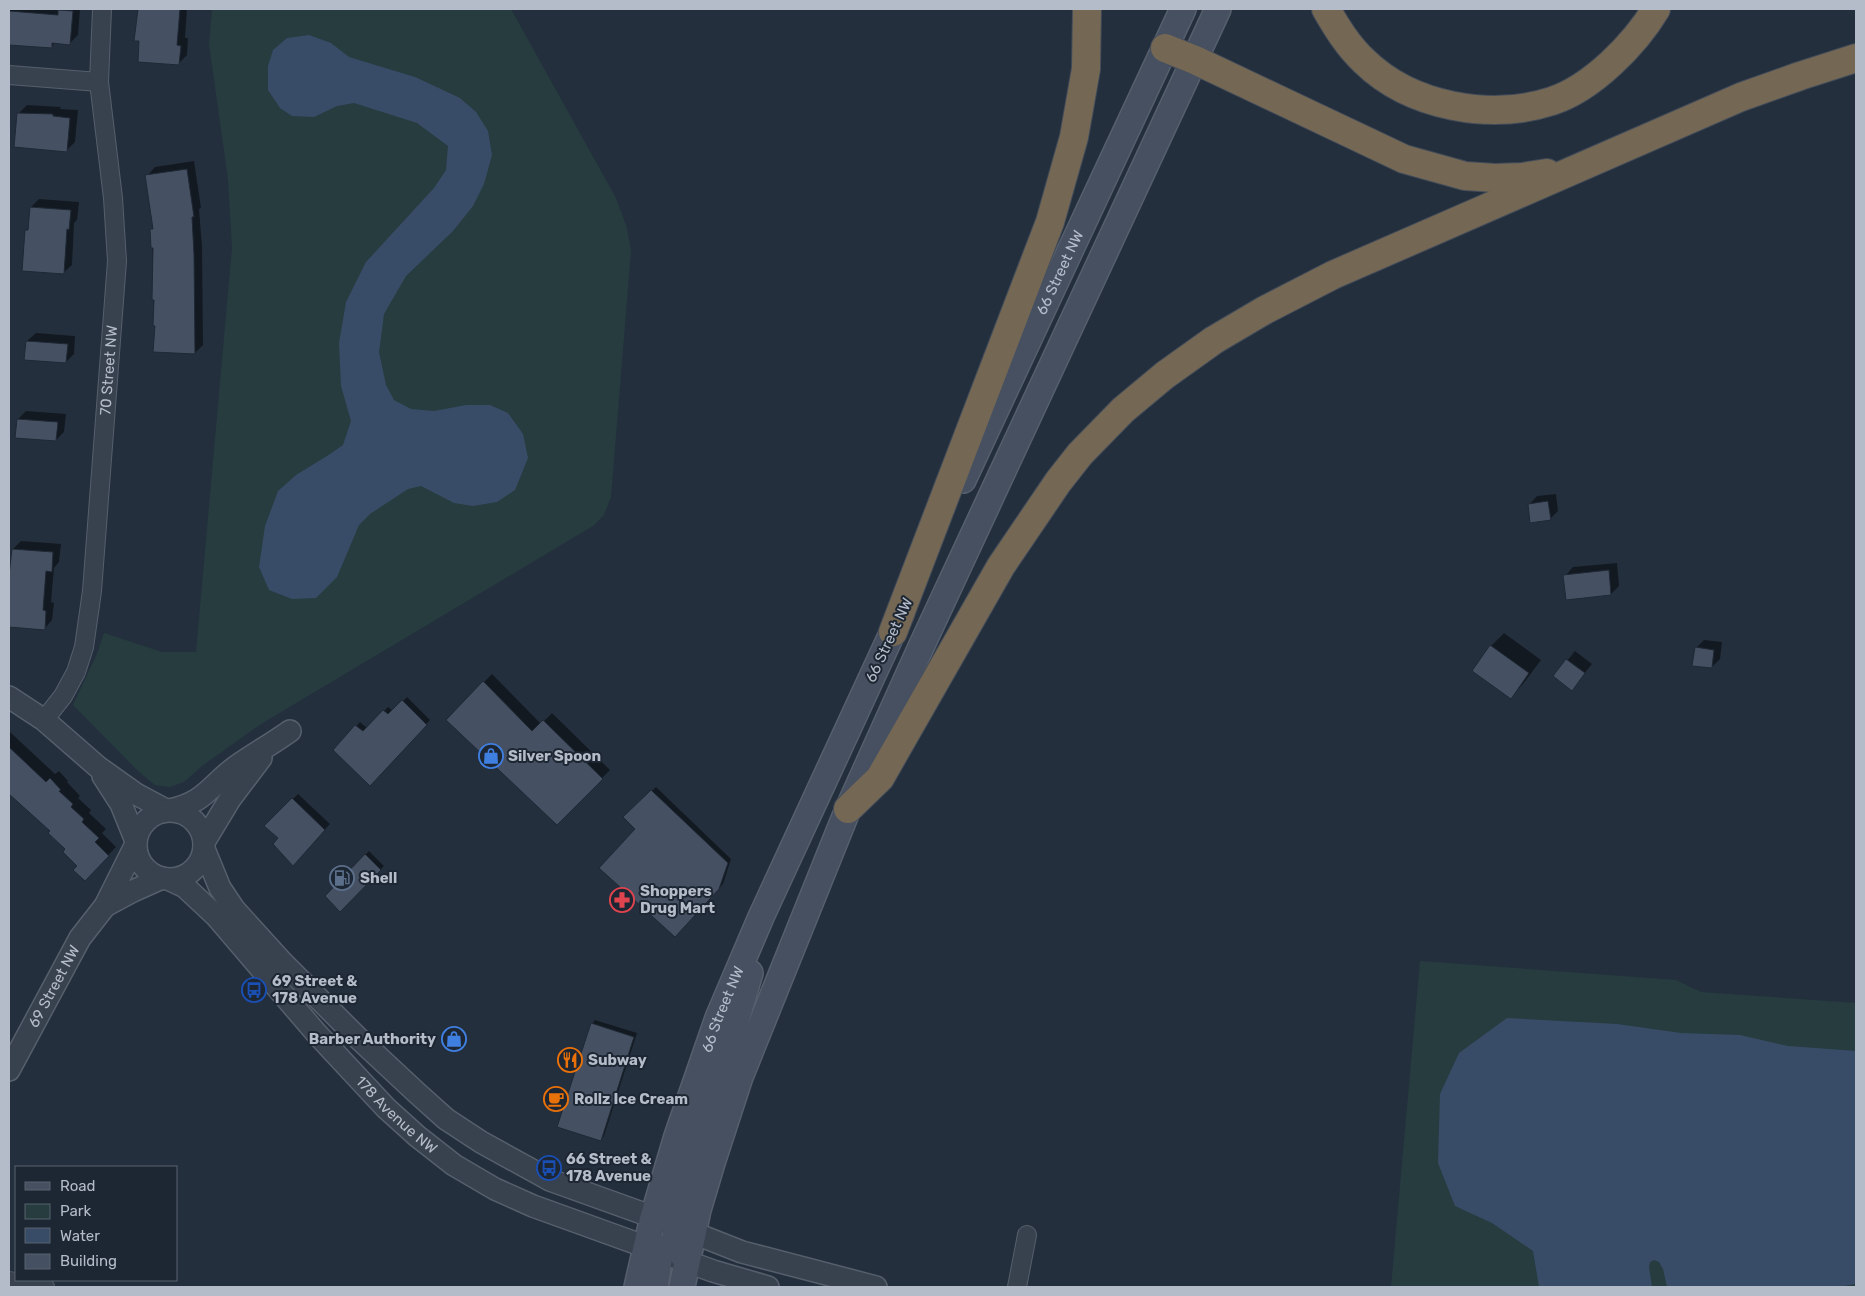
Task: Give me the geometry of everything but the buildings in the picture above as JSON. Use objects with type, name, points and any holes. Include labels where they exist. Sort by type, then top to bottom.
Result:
[{"type":"highway","points":[[893,632],[1050,222],[1074,137],[1086,69],[1087,9]]},
{"type":"highway","points":[[1326,9],[1341,35],[1363,61],[1385,79],[1431,100],[1487,111],[1553,101],[1576,89],[1596,76],[1634,40],[1656,9]]},
{"type":"highway","points":[[1164,48],[1194,60],[1404,159],[1464,176],[1522,177],[1553,172],[1608,156]]},
{"type":"highway","points":[[848,809],[880,778],[1001,566],[1058,482],[1080,454],[1117,416],[1165,374],[1214,340],[1265,310],[1333,276],[1740,98],[1856,58]]},
{"type":"main road","name":"66 Street NW","points":[[682,1287],[687,1262],[673,1226],[677,1136],[718,1018],[761,917],[1183,9]]},
{"type":"main road","name":"66 Street NW","points":[[637,1287],[653,1250],[673,1226],[712,1162],[740,1077],[848,809],[917,656],[1218,9]]},
{"type":"main road","points":[[653,1250],[655,1287]]},
{"type":"street","name":"70 Street NW","points":[[44,720],[63,696],[76,672],[84,647],[92,592],[117,261],[113,198],[99,82],[102,9]]},
{"type":"street","points":[[9,75],[99,82]]},
{"type":"street","points":[[9,697],[44,720],[98,767],[136,794],[168,810],[180,811],[197,823],[202,832],[204,846],[202,859],[196,868],[179,878],[165,878],[153,875],[146,870],[140,863],[136,844],[121,804],[98,767]]},
{"type":"street","points":[[136,844],[142,824],[149,817],[157,812],[188,805],[198,800],[234,768],[270,747],[290,731]]},
{"type":"street","points":[[204,846],[230,799],[270,747]]},
{"type":"street","name":"69 Street NW","points":[[9,1070],[80,938],[105,906],[136,844]]},
{"type":"street","name":"178 Avenue NW","points":[[204,846],[220,888],[234,909],[283,963],[358,1038],[446,1118],[515,1162],[550,1180],[742,1252],[876,1287]]},
{"type":"street","name":"178 Avenue NW","points":[[165,878],[186,886],[216,916],[354,1076],[417,1136],[454,1164],[495,1188],[533,1206],[687,1262],[768,1287]]},
{"type":"street","name":"69 Street NW","points":[[105,906],[141,886],[165,878]]},
{"type":"street","points":[[1017,1287],[1027,1235]]},
{"type":"street","points":[[9,1280],[46,1287]]},
{"type":"green space","points":[[212,9],[511,9],[616,198],[627,228],[631,251],[611,497],[604,515],[593,526],[261,724],[202,766],[184,782],[170,787],[155,785],[139,772],[73,705],[97,654],[104,633],[162,652],[196,652],[232,248],[228,179],[209,44]]},
{"type":"green space","points":[[1420,961],[1676,980],[1701,992],[1856,1003],[1856,1287],[1391,1287]]},
{"type":"water","points":[[309,35],[331,43],[349,57],[415,77],[460,98],[476,112],[488,131],[492,155],[484,184],[473,206],[453,231],[406,276],[384,314],[379,352],[386,385],[394,400],[411,409],[434,411],[466,405],[490,405],[508,413],[523,434],[528,458],[515,490],[497,502],[473,506],[454,503],[421,486],[408,489],[370,514],[359,525],[337,577],[316,598],[292,599],[269,590],[259,567],[265,526],[278,491],[296,475],[343,445],[351,421],[341,386],[339,343],[346,302],[366,262],[434,188],[446,170],[448,146],[417,123],[354,103],[337,106],[314,117],[292,116],[280,108],[268,90],[268,66],[273,50],[287,38]]},
{"type":"water","points":[[1507,1018],[1617,1024],[1681,1033],[1740,1035],[1788,1046],[1856,1051],[1856,1284],[1838,1287],[1667,1287],[1663,1269],[1659,1262],[1654,1260],[1650,1262],[1649,1267],[1652,1287],[1539,1287],[1533,1251],[1492,1223],[1455,1206],[1438,1163],[1440,1094],[1459,1053]]},
{"type":"place","name":"Silver Spoon","points":[[491,756]]},
{"type":"place","name":"Shell","points":[[342,878]]},
{"type":"place","name":"Shoppers Drug Mart","points":[[622,900]]},
{"type":"place","name":"69 Street & 178 Avenue","points":[[254,990]]},
{"type":"place","name":"Barber Authority","points":[[454,1039]]},
{"type":"place","name":"Subway","points":[[570,1060]]},
{"type":"place","name":"Rollz Ice Cream","points":[[556,1099]]},
{"type":"place","name":"66 Street & 178 Avenue","points":[[549,1168]]}]
